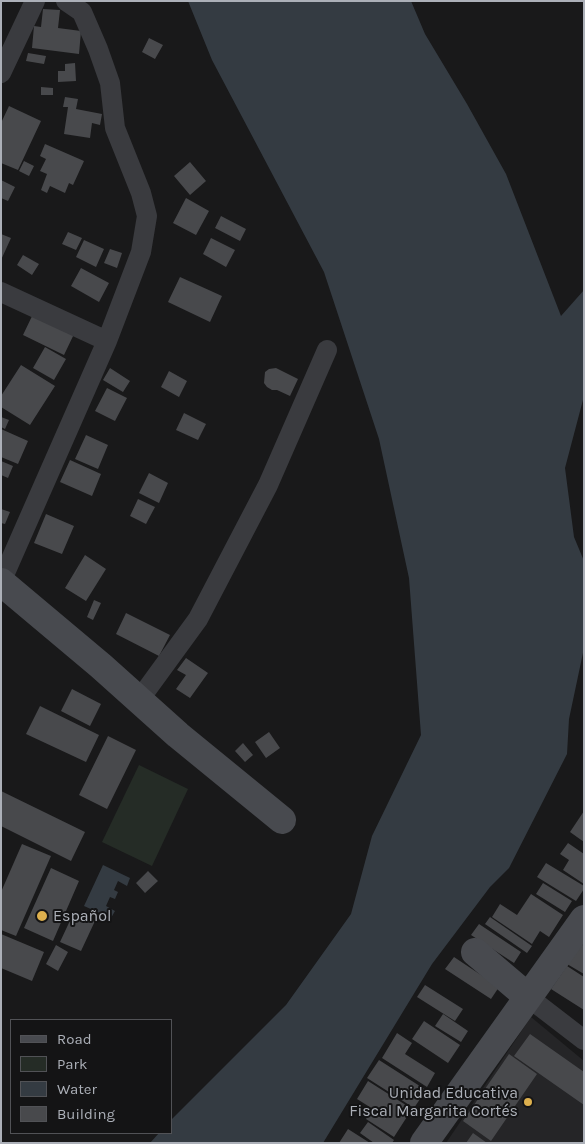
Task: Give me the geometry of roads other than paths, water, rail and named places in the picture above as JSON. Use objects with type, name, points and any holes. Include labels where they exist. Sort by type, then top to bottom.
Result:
[{"type":"street","points":[[1,73],[35,1]]},
{"type":"street","points":[[66,1],[82,12],[98,49],[110,83],[115,128],[136,178],[147,216],[141,252],[107,341],[1,582],[101,666],[178,735],[282,820]]},
{"type":"street","points":[[1,292],[107,341]]},
{"type":"street","points":[[139,700],[198,619],[268,485],[328,350]]},
{"type":"street","points":[[424,1143],[584,919]]},
{"type":"street","points":[[475,952],[528,997],[584,1040]]},
{"type":"water","points":[[188,1],[411,1],[425,34],[506,174],[561,316],[584,290],[584,396],[565,468],[574,537],[584,561],[584,648],[569,719],[567,754],[509,868],[490,887],[432,964],[323,1143],[150,1143],[158,1134],[172,1134],[172,1119],[286,1005],[351,914],[372,836],[421,735],[409,578],[379,439],[324,272],[212,60]]},
{"type":"water","points":[[103,865],[130,878],[127,886],[118,881],[114,890],[118,892],[115,899],[110,897],[106,906],[115,911],[111,918],[84,906]]},
{"type":"place","name":"Español","points":[[42,916]]},
{"type":"place","name":"Unidad Educativa Fiscal Margarita Cortés","points":[[528,1102]]}]
